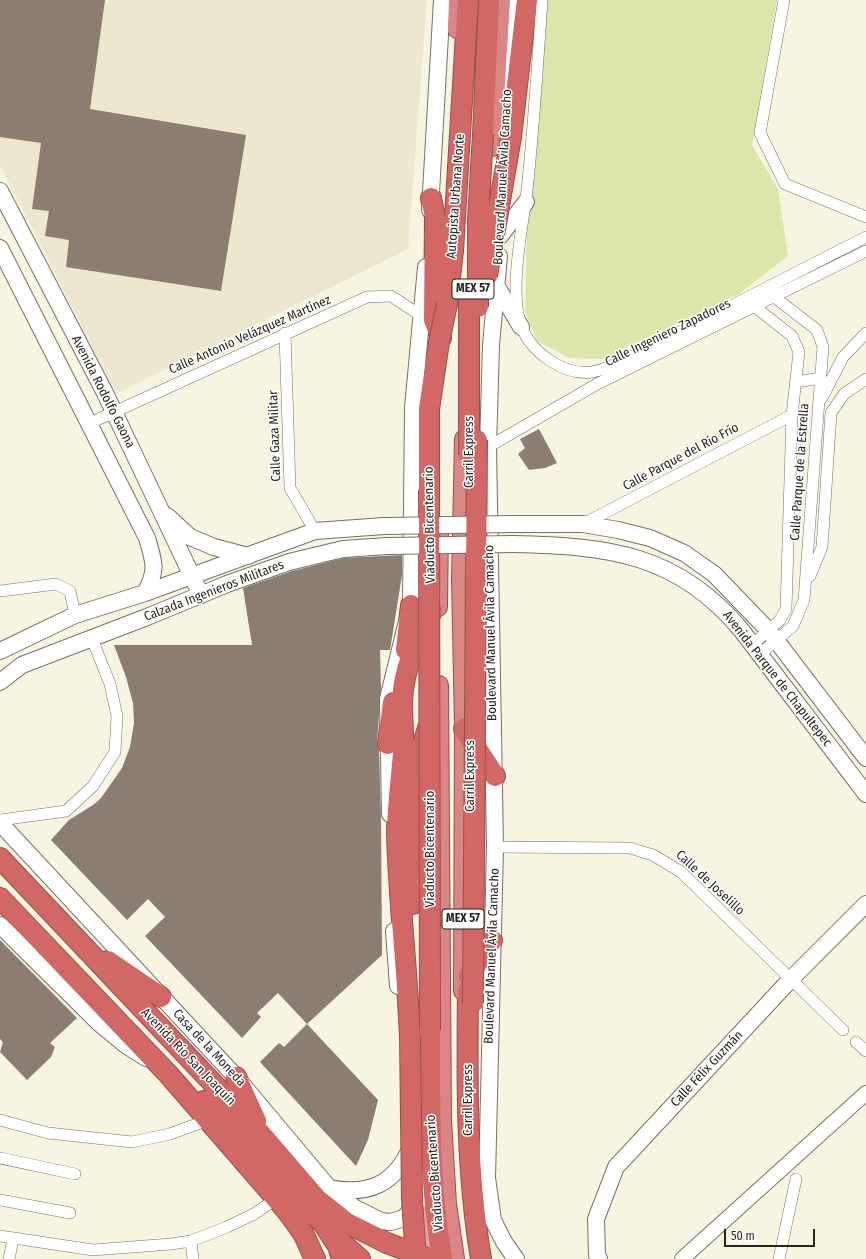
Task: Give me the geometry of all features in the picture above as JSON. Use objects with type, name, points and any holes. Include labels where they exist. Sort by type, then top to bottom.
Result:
[{"type":"highway","name":"MEX 57","points":[[455,1259],[443,1155],[438,601],[440,579],[437,444],[458,0]]},
{"type":"highway","name":"Autopista Urbana Norte","points":[[429,438],[429,410],[432,380],[451,280],[468,0]]},
{"type":"highway","name":"Autopista Urbana Norte","points":[[482,444],[478,333],[478,220],[489,0]]},
{"type":"highway","name":"Boulevard Manuel Ávila Camacho","points":[[475,1259],[467,1202],[462,1134],[464,729],[461,578],[465,382],[468,325],[491,159],[501,0]]},
{"type":"highway","points":[[478,333],[511,137],[527,0]]},
{"type":"highway","points":[[431,198],[434,217],[434,320],[441,338]]},
{"type":"highway","name":"Carril Express","points":[[469,291],[478,220]]},
{"type":"highway","name":"Carril Express","points":[[455,224],[462,238],[469,261],[470,729],[467,1133],[473,1211],[481,1259]]},
{"type":"highway","name":"Viaducto Bicentenario","points":[[429,438],[430,1125],[433,1175],[442,1259]]},
{"type":"highway","points":[[482,444],[471,1109],[475,1190],[485,1259]]},
{"type":"highway","points":[[397,833],[398,787],[402,766],[404,725],[402,702],[404,682],[414,645],[438,601]]},
{"type":"highway","points":[[388,744],[394,700],[408,644],[411,605]]},
{"type":"highway","points":[[415,1130],[413,886],[417,763],[439,696]]},
{"type":"highway","points":[[394,700],[398,736],[393,787],[408,985],[412,1200],[416,1259]]},
{"type":"highway","points":[[464,729],[494,776]]},
{"type":"highway","points":[[402,766],[413,886]]},
{"type":"highway","name":"Avenida Río San Joaquín","points":[[0,858],[261,1134],[317,1199],[347,1223],[387,1243],[428,1259]]},
{"type":"highway","name":"Avenida Río San Joaquín","points":[[0,898],[178,1085],[212,1115]]},
{"type":"highway","points":[[75,939],[161,997]]},
{"type":"highway","points":[[463,986],[492,940]]},
{"type":"highway","points":[[236,1077],[261,1134]]},
{"type":"highway","points":[[212,1115],[304,1233],[315,1259]]},
{"type":"highway","points":[[212,1115],[235,1137],[327,1239],[347,1257]]},
{"type":"highway","points":[[212,1115],[242,1133],[332,1235],[338,1246],[347,1257]]},
{"type":"highway","points":[[310,1221],[324,1259]]},
{"type":"main road","points":[[432,1259],[420,1186],[395,959],[388,744],[388,699],[411,605],[413,408],[431,198],[442,0]]},
{"type":"main road","name":"Boulevard Manuel Ávila Camacho","points":[[515,0],[505,125],[500,236],[492,345],[482,444],[494,776],[495,847],[487,1178],[493,1220],[504,1242],[516,1259]]},
{"type":"main road","name":"Avenida Rodolfo Gaona","points":[[0,191],[114,412],[201,595]]},
{"type":"main road","points":[[500,236],[526,202]]},
{"type":"main road","name":"Avenida Rodolfo Gaona","points":[[0,248],[147,538],[154,563],[152,581],[145,593]]},
{"type":"main road","points":[[496,285],[521,326]]},
{"type":"main road","points":[[161,511],[190,537],[214,547],[248,556]]},
{"type":"main road","name":"Avenida Parque de Chapultepec","points":[[449,525],[583,524],[618,530],[650,538],[684,553],[714,574],[773,636],[866,758]]},
{"type":"main road","name":"Calzada Ingenieros Militares","points":[[0,651],[75,615],[145,593],[316,531],[384,526],[449,525]]},
{"type":"main road","points":[[612,552],[618,530]]},
{"type":"main road","name":"Calzada Ingenieros Militares","points":[[0,682],[22,665],[92,639],[227,584],[289,562],[343,549],[387,546],[513,544]]},
{"type":"main road","name":"Avenida Parque de Chapultepec","points":[[513,544],[568,546],[612,552],[648,562],[679,577],[719,606],[756,649],[866,794]]},
{"type":"main road","name":"Casa de la Moneda","points":[[0,821],[236,1077],[329,1188],[355,1208],[377,1220],[391,1222],[404,1218],[410,1212],[418,1199],[420,1186]]},
{"type":"main road","name":"Calle Félix Guzmán","points":[[599,1259],[597,1255],[596,1219],[616,1167],[790,980],[866,904]]},
{"type":"main road","points":[[2,929],[113,1035],[143,1056],[159,1065]]},
{"type":"main road","points":[[329,1188],[346,1192],[358,1191],[380,1184],[391,1177],[404,1162],[415,1130]]},
{"type":"main road","points":[[416,1259],[425,1214]]},
{"type":"street","points":[[521,326],[516,289],[526,202],[542,0]]},
{"type":"street","points":[[784,0],[760,133],[785,184],[866,217]]},
{"type":"street","name":"Calle Ingeniero Zapadores","points":[[772,291],[866,237]]},
{"type":"street","name":"Calle Ingeniero Zapadores","points":[[482,444],[597,384],[650,352],[751,301],[866,251]]},
{"type":"street","name":"Calle Parque de la Estrella","points":[[756,649],[773,636],[793,626],[799,614],[806,586],[823,347],[816,330],[772,291]]},
{"type":"street","name":"Calle Antonio Velázquez Martínez","points":[[88,424],[285,333],[367,297],[391,296],[422,317]]},
{"type":"street","name":"Calle Parque de la Estrella","points":[[751,301],[792,336],[799,352],[792,414],[786,608],[773,636]]},
{"type":"street","name":"Calle Ingeniero Zapadores","points":[[521,326],[531,343],[544,356],[568,369],[591,372],[650,352]]},
{"type":"street","name":"Calle Gaza Militar","points":[[285,333],[290,488],[316,531]]},
{"type":"street","points":[[819,404],[844,356],[866,334]]},
{"type":"street","points":[[796,382],[821,378]]},
{"type":"street","points":[[806,586],[822,547],[831,413],[844,394],[866,379]]},
{"type":"street","name":"Calle Parque del Río Frío","points":[[583,524],[792,414]]},
{"type":"street","points":[[0,591],[56,584],[70,591],[75,615]]},
{"type":"street","points":[[0,821],[66,811],[93,786],[115,752],[117,716],[110,684],[92,639]]},
{"type":"street","name":"Calle de Joselillo","points":[[495,847],[619,847],[653,854],[681,872],[790,980],[843,1030]]},
{"type":"street","points":[[856,1042],[866,1051]]},
{"type":"street","points":[[684,1258],[866,1093]]},
{"type":"street","points":[[0,1120],[48,1133],[132,1142],[170,1134],[212,1115]]},
{"type":"street","points":[[0,1158],[75,1174]]},
{"type":"street","points":[[779,1259],[796,1179]]},
{"type":"street","points":[[0,1236],[93,1250],[136,1248],[171,1244],[190,1241],[227,1227],[254,1214],[276,1199]]},
{"type":"street","points":[[0,1200],[70,1213]]},
{"type":"street","points":[[9,1259],[13,1239]]},
{"type":"street","points":[[190,1241],[193,1259]]},
{"type":"shaded area","points":[[0,0],[427,0],[408,249],[116,394],[0,165]]},
{"type":"green space","points":[[547,0],[777,0],[752,145],[778,189],[788,256],[739,294],[602,359],[570,358],[537,341],[525,311],[527,222]]},
{"type":"building","points":[[0,0],[105,0],[90,109],[246,135],[221,291],[66,267],[69,240],[45,236],[49,211],[32,209],[41,143],[0,137]]},
{"type":"building","points":[[539,429],[557,463],[545,468],[529,470],[518,454],[525,448],[520,439]]},
{"type":"building","points":[[402,555],[402,575],[390,650],[380,650],[381,689],[377,743],[379,751],[381,817],[382,955],[307,1024],[278,993],[257,1013],[261,1017],[242,1038],[145,936],[165,917],[148,899],[127,920],[51,840],[69,820],[93,805],[101,798],[122,768],[130,747],[134,723],[133,703],[126,677],[114,645],[252,645],[243,588],[292,571],[344,558]]},
{"type":"building","points":[[0,940],[77,1018],[50,1043],[55,1047],[51,1057],[27,1080],[0,1052],[3,1042],[0,1039]]},
{"type":"building","points":[[307,1024],[378,1100],[368,1140],[356,1166],[260,1062],[279,1043],[284,1047]]}]
